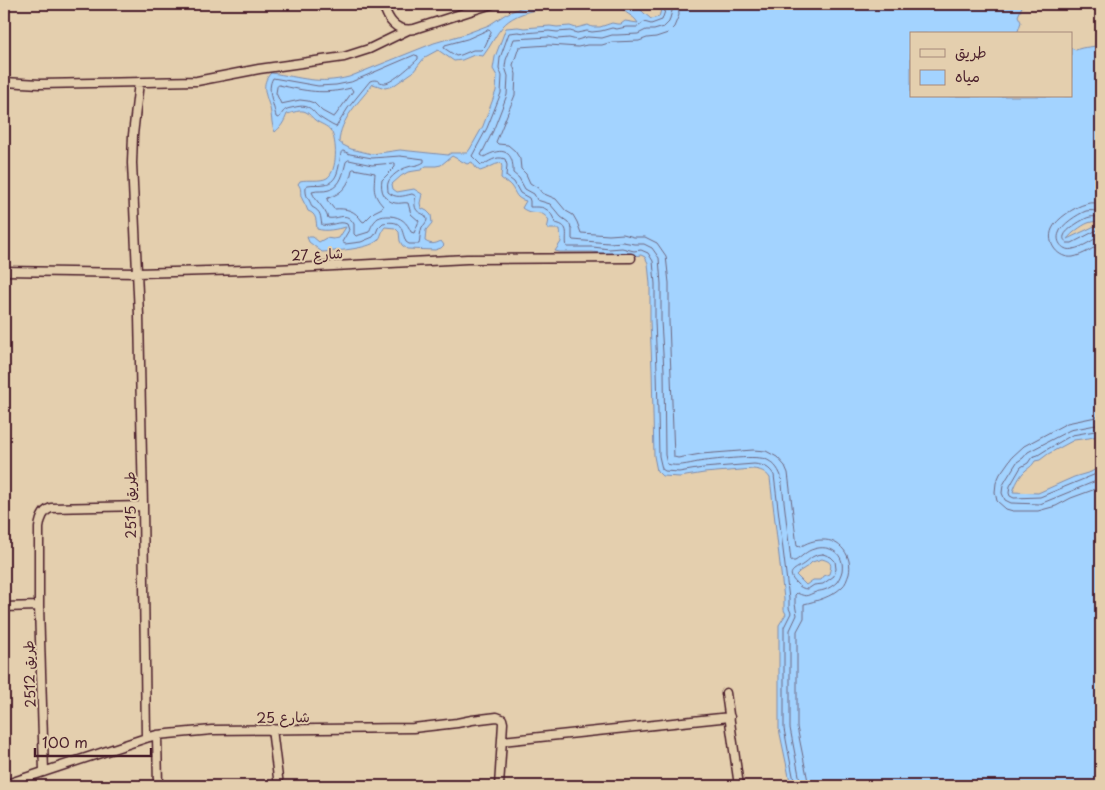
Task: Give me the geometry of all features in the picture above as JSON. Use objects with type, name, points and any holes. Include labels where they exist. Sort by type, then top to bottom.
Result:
[{"type":"street","points":[[382,4],[386,14],[395,26],[408,30]]},
{"type":"street","points":[[4,82],[40,84],[197,80],[337,58],[368,49],[408,30],[492,4]]},
{"type":"street","name":"طريق 2515","points":[[139,82],[132,163],[143,506],[146,738]]},
{"type":"street","name":"شارع 27","points":[[4,271],[137,273],[277,269],[462,259],[631,258]]},
{"type":"street","name":"طريق 2512","points":[[44,772],[39,606],[40,520],[47,509],[143,506]]},
{"type":"street","points":[[4,607],[39,606]]},
{"type":"street","points":[[726,694],[739,786]]},
{"type":"street","name":"شارع 25","points":[[4,785],[157,735],[212,730],[413,728],[497,717],[503,723],[499,786]]},
{"type":"street","points":[[502,741],[730,717]]},
{"type":"street","points":[[272,729],[279,786]]},
{"type":"street","points":[[157,735],[158,786]]},
{"type":"water","points":[[536,4],[566,4],[533,10],[516,16],[500,29],[483,56],[474,55],[454,61],[438,50],[425,57],[413,72],[393,86],[385,88],[373,84],[347,118],[340,134],[339,142],[351,149],[372,154],[400,150],[448,155],[451,153],[467,153],[483,126],[496,91],[497,76],[493,69],[495,57],[506,28],[570,26],[576,28],[588,25],[600,27],[612,23],[621,24],[625,21],[638,23],[620,4],[639,4],[641,11],[651,19],[659,17],[661,10],[657,4],[1023,4],[1018,16],[1021,22],[1018,32],[910,32],[910,98],[1072,98],[1072,48],[1076,50],[1101,44],[1101,220],[1085,224],[1067,239],[1097,225],[1101,221],[1101,435],[1074,440],[1035,461],[1016,483],[1013,492],[1038,493],[1074,477],[1091,472],[1101,466],[1101,786],[791,786],[779,729],[779,625],[786,614],[784,610],[770,478],[763,471],[753,469],[680,477],[662,476],[657,471],[654,456],[650,284],[648,263],[645,257],[622,253],[555,251],[561,242],[560,229],[547,229],[549,220],[545,216],[526,211],[522,208],[526,201],[518,197],[510,185],[501,178],[501,163],[480,171],[472,162],[467,164],[452,156],[441,165],[426,166],[421,170],[408,172],[392,184],[393,189],[397,192],[414,189],[422,194],[421,208],[431,215],[432,223],[426,230],[425,241],[433,244],[441,241],[444,245],[441,248],[435,250],[407,249],[402,245],[399,232],[395,228],[385,227],[377,241],[359,248],[322,252],[309,242],[307,237],[313,237],[319,242],[326,238],[339,238],[346,227],[328,230],[317,229],[316,218],[308,211],[298,184],[300,181],[324,179],[331,174],[335,162],[333,135],[329,129],[304,111],[287,114],[275,132],[265,90],[266,81],[271,73],[319,80],[349,77],[434,43],[489,25],[506,14],[522,7]],"holes":[[[822,559],[829,562],[831,568],[829,574],[821,580],[813,580],[806,585],[796,575],[812,562]]]}]
